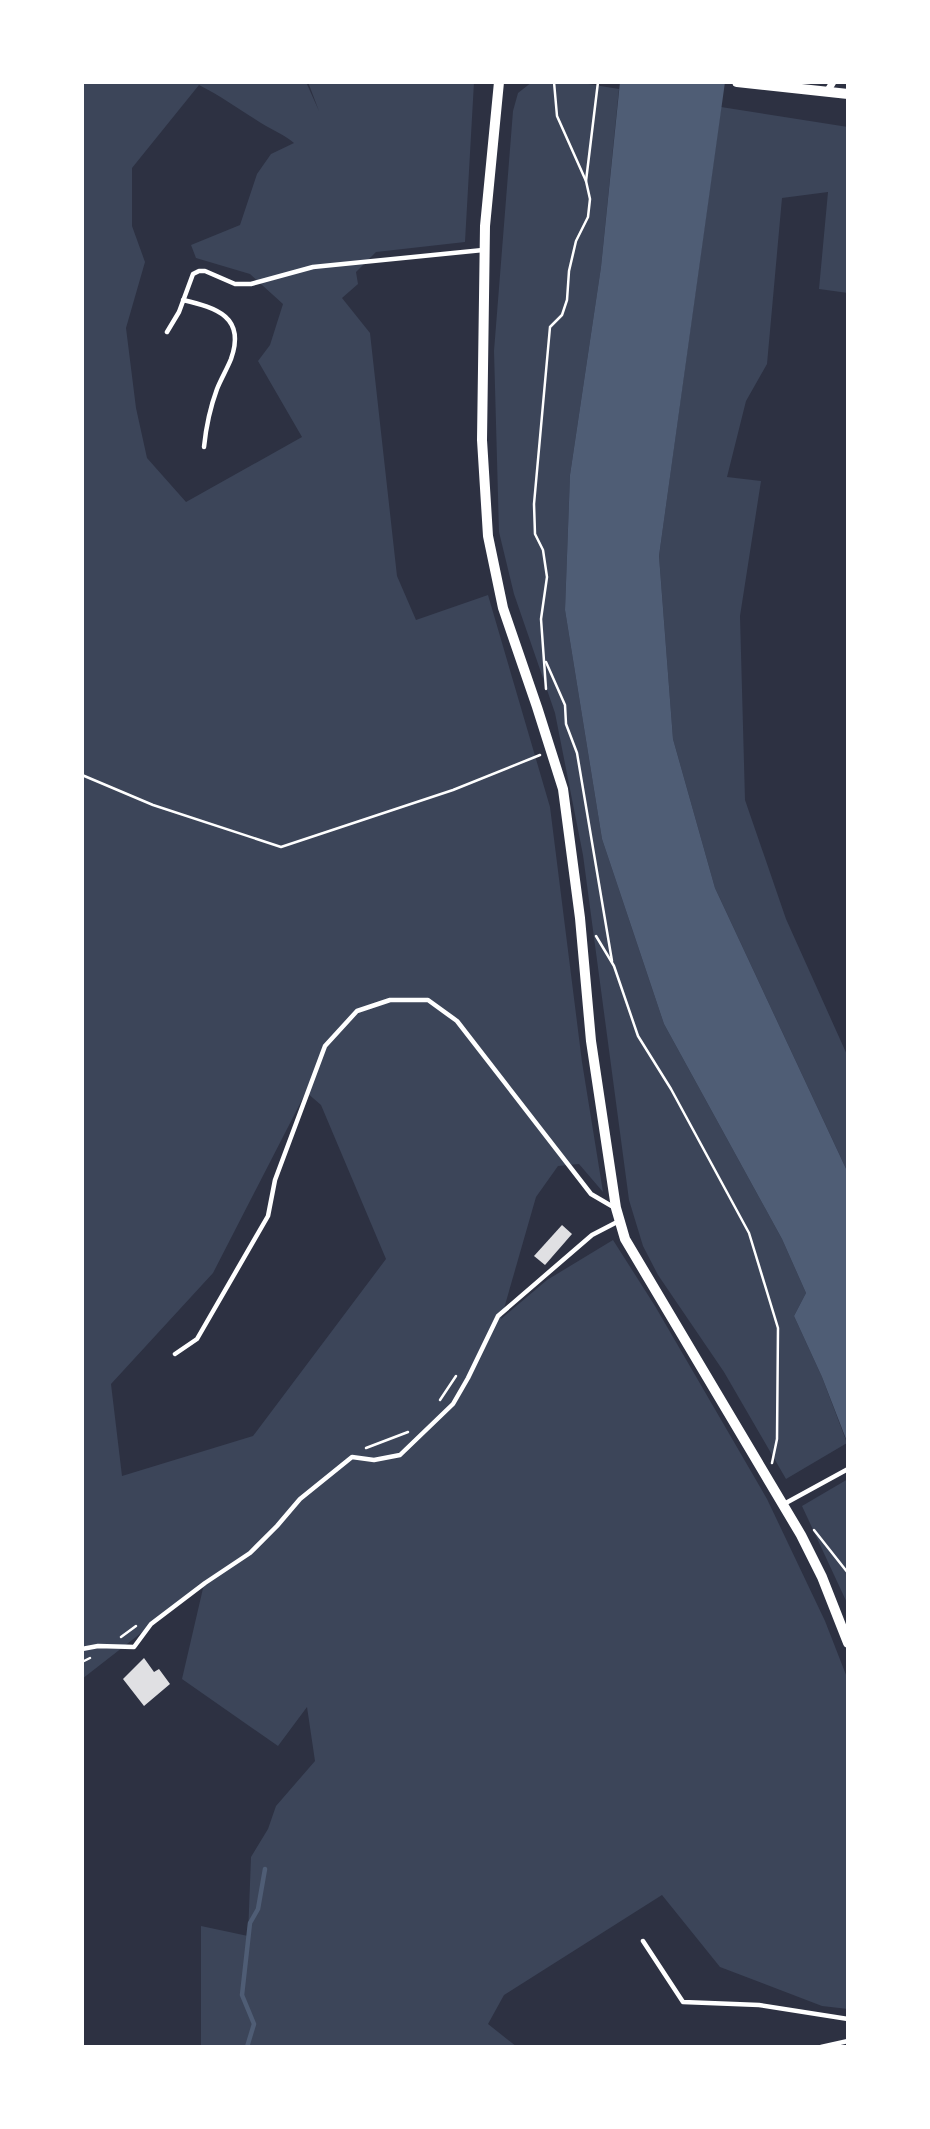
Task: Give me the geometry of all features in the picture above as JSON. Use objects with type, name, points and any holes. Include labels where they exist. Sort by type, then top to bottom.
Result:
[{"type":"street","points":[[499,82],[484,250],[482,440],[488,536],[503,608],[563,789],[580,918],[591,1041],[616,1209],[625,1239],[801,1535],[822,1577],[848,1643]]},
{"type":"street","points":[[737,82],[830,87],[848,94]]},
{"type":"lane","points":[[167,332],[193,274],[198,271],[213,273],[235,284],[251,284],[313,267],[484,250]]},
{"type":"lane","points":[[183,300],[219,311],[232,323],[236,335],[230,362],[211,406],[204,447]]},
{"type":"lane","points":[[175,1354],[197,1339],[268,1216],[275,1180],[325,1046],[357,1012],[390,1000],[428,1000],[457,1021],[591,1194],[616,1209]]},
{"type":"lane","points":[[82,1650],[98,1646],[134,1647],[151,1624],[250,1553],[300,1499],[334,1469],[352,1457],[374,1460],[400,1455],[453,1404],[498,1316],[592,1235],[620,1220]]},
{"type":"lane","points":[[784,1504],[848,1469]]},
{"type":"lane","points":[[643,1941],[683,2002],[759,2006],[848,2019]]},
{"type":"lane","points":[[821,2047],[848,2041]]},
{"type":"path","points":[[547,699],[541,620],[547,578],[543,550],[535,534],[534,504],[550,327],[562,315],[567,300],[576,242],[588,217],[590,199],[586,181],[557,116],[554,82]]},
{"type":"path","points":[[586,181],[598,82]]},
{"type":"path","points":[[545,659],[565,705],[566,724],[577,753],[614,966],[638,1036],[671,1089],[749,1233],[778,1328],[777,1439],[774,1462],[763,1468]]},
{"type":"path","points":[[82,775],[153,805],[281,847],[453,790],[550,752]]},
{"type":"path","points":[[596,936],[614,966]]},
{"type":"path","points":[[438,1404],[460,1369]]},
{"type":"path","points":[[356,1451],[407,1433],[415,1425]]},
{"type":"path","points":[[801,1535],[815,1529],[848,1573]]},
{"type":"path","points":[[121,1637],[143,1621]]},
{"type":"path","points":[[82,1662],[93,1656]]},
{"type":"shaded area","points":[[82,82],[306,82],[319,111],[308,82],[474,82],[465,242],[376,252],[356,272],[358,284],[342,298],[370,333],[397,576],[416,620],[488,595],[550,807],[582,1062],[603,1192],[579,1164],[558,1166],[536,1197],[501,1319],[547,1280],[613,1240],[655,1306],[767,1499],[825,1621],[848,1680],[848,2009],[822,2006],[720,1967],[662,1895],[504,1995],[488,2024],[517,2047],[201,2047],[201,1926],[248,1936],[251,1857],[268,1829],[276,1806],[315,1761],[307,1707],[278,1746],[182,1679],[204,1584],[82,1679]],"holes":[[[199,85],[294,143],[271,154],[257,174],[240,225],[191,245],[196,258],[250,274],[283,304],[270,345],[258,361],[302,437],[186,502],[147,458],[136,408],[126,328],[145,262],[132,226],[132,168]],[[306,1092],[321,1105],[386,1259],[253,1436],[122,1476],[111,1384],[213,1273]]]},
{"type":"shaded area","points":[[532,82],[576,82],[619,89],[601,267],[570,475],[565,610],[602,839],[664,1024],[782,1239],[806,1293],[794,1316],[822,1377],[847,1443],[786,1479],[724,1372],[658,1275],[643,1246],[629,1200],[583,855],[555,713],[514,594],[499,532],[494,351],[513,111],[518,93]]},
{"type":"shaded area","points":[[620,82],[725,82],[659,556],[673,739],[715,888],[848,1173],[848,1444],[794,1316],[806,1293],[782,1239],[664,1024],[602,839],[565,610],[570,475],[601,267]]},
{"type":"shaded area","points":[[721,107],[848,127],[848,293],[819,289],[828,192],[782,198],[767,364],[746,401],[727,477],[761,481],[740,616],[745,800],[786,919],[848,1057],[848,1173],[715,888],[673,739],[659,556]]},
{"type":"shaded area","points":[[848,1479],[848,1605],[802,1506]]},
{"type":"building","points":[[562,1225],[572,1234],[545,1265],[534,1256]]},
{"type":"building","points":[[144,1658],[154,1672],[159,1669],[170,1684],[144,1706],[123,1679]]},
{"type":"waterway","points":[[247,2047],[254,2024],[242,1995],[250,1923],[258,1909],[265,1869]]}]
